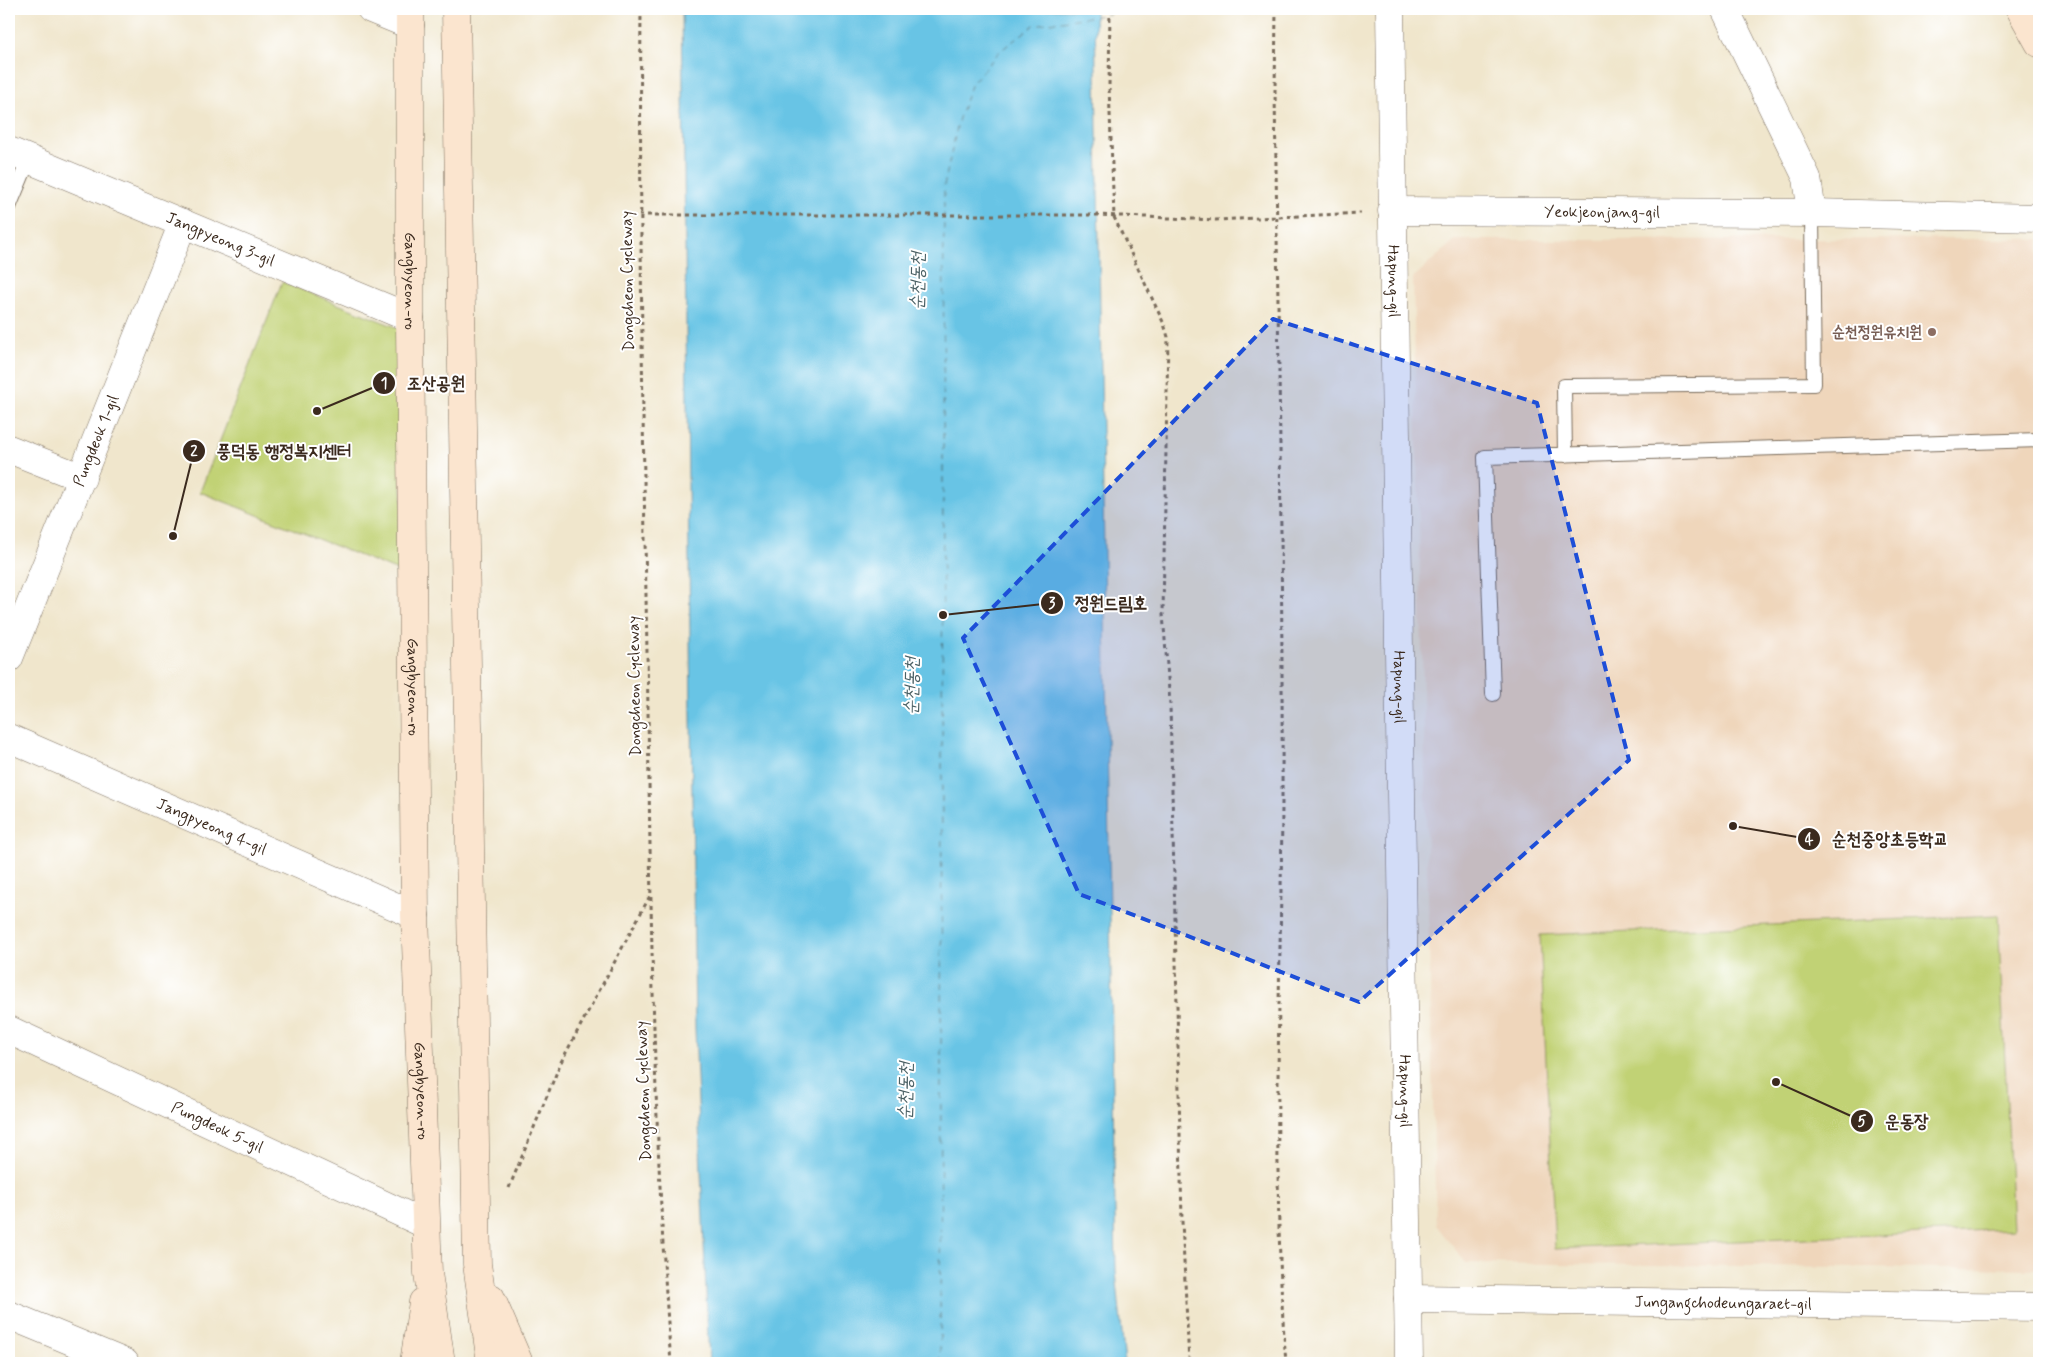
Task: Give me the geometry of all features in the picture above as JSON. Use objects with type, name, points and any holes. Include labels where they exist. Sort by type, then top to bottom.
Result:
[{"type":"main road","points":[[456,9],[477,1264],[491,1363]]},
{"type":"main road","points":[[2020,9],[2039,43]]},
{"type":"main road","name":"Gangbyeon-ro","points":[[410,17],[410,318],[415,915],[425,1224],[428,1273],[441,1363]]},
{"type":"main road","points":[[477,1264],[519,1363]]},
{"type":"main road","points":[[414,1363],[428,1273]]},
{"type":"street","points":[[371,9],[410,17]]},
{"type":"street","name":"Hapung-gil","points":[[1390,9],[1409,1363]]},
{"type":"street","points":[[1725,9],[1807,178],[1812,213]]},
{"type":"street","name":"Jangpyeong 3-gil","points":[[19,155],[410,318]]},
{"type":"street","name":"Yeokjeonjang-gil","points":[[1392,211],[1812,213],[2039,218]]},
{"type":"street","name":"Pungdeok 1-gil","points":[[9,658],[183,223]]},
{"type":"street","points":[[9,448],[82,478]]},
{"type":"street","name":"Jangpyeong 4-gil","points":[[9,738],[415,915]]},
{"type":"street","name":"Pungdeok 5-gil","points":[[9,1030],[425,1224]]},
{"type":"street","name":"Jungangchodeungaraet-gil","points":[[1408,1300],[2039,1306]]},
{"type":"street","points":[[9,1315],[125,1363]]},
{"type":"lane","name":"Jangpyeong 3-gil","points":[[9,207],[19,155]]},
{"type":"lane","points":[[1565,455],[1564,386],[1814,384],[1812,213]]},
{"type":"lane","points":[[1493,694],[1485,457],[2039,440]]},
{"type":"path","name":"Dongcheon Cycleway","points":[[641,9],[639,215],[651,894],[659,1184],[671,1363]]},
{"type":"path","points":[[1110,9],[1109,88],[1114,217],[1164,324],[1168,337],[1163,614],[1170,704],[1180,1161],[1189,1363]]},
{"type":"path","points":[[1276,9],[1274,91],[1282,800],[1278,1244],[1286,1363]]},
{"type":"path","points":[[639,215],[1098,216],[1216,220],[1392,211]]},
{"type":"path","points":[[508,1190],[562,1062],[651,894]]},
{"type":"highlighted area","points":[[1273,319],[1537,403],[1629,760],[1359,1002],[1079,894],[963,638]]},
{"type":"shaded area","points":[[2039,239],[2039,1269],[1466,1263],[1436,1225],[1413,278],[1455,240]]},
{"type":"green space","points":[[282,282],[401,329],[403,573],[200,492]]},
{"type":"green space","points":[[1998,915],[2013,1229],[1555,1249],[1540,935]]},
{"type":"water","name":"순천동천","points":[[682,9],[1095,9],[1116,1272],[1125,1363],[709,1363],[695,1029]]},
{"type":"ferry route","points":[[940,1363],[944,186],[959,118],[972,83],[1000,51],[1034,25],[1110,14]]},
{"type":"place","name":"순천정원유치원","points":[[1932,332]]},
{"type":"place","name":"조산공원","points":[[317,411]]},
{"type":"place","name":"풍덕동 행정복지센터","points":[[173,536]]},
{"type":"place","name":"정원드림호","points":[[943,615]]},
{"type":"place","name":"순천중앙초등학교","points":[[1733,826]]},
{"type":"place","name":"운동장","points":[[1776,1082]]}]
